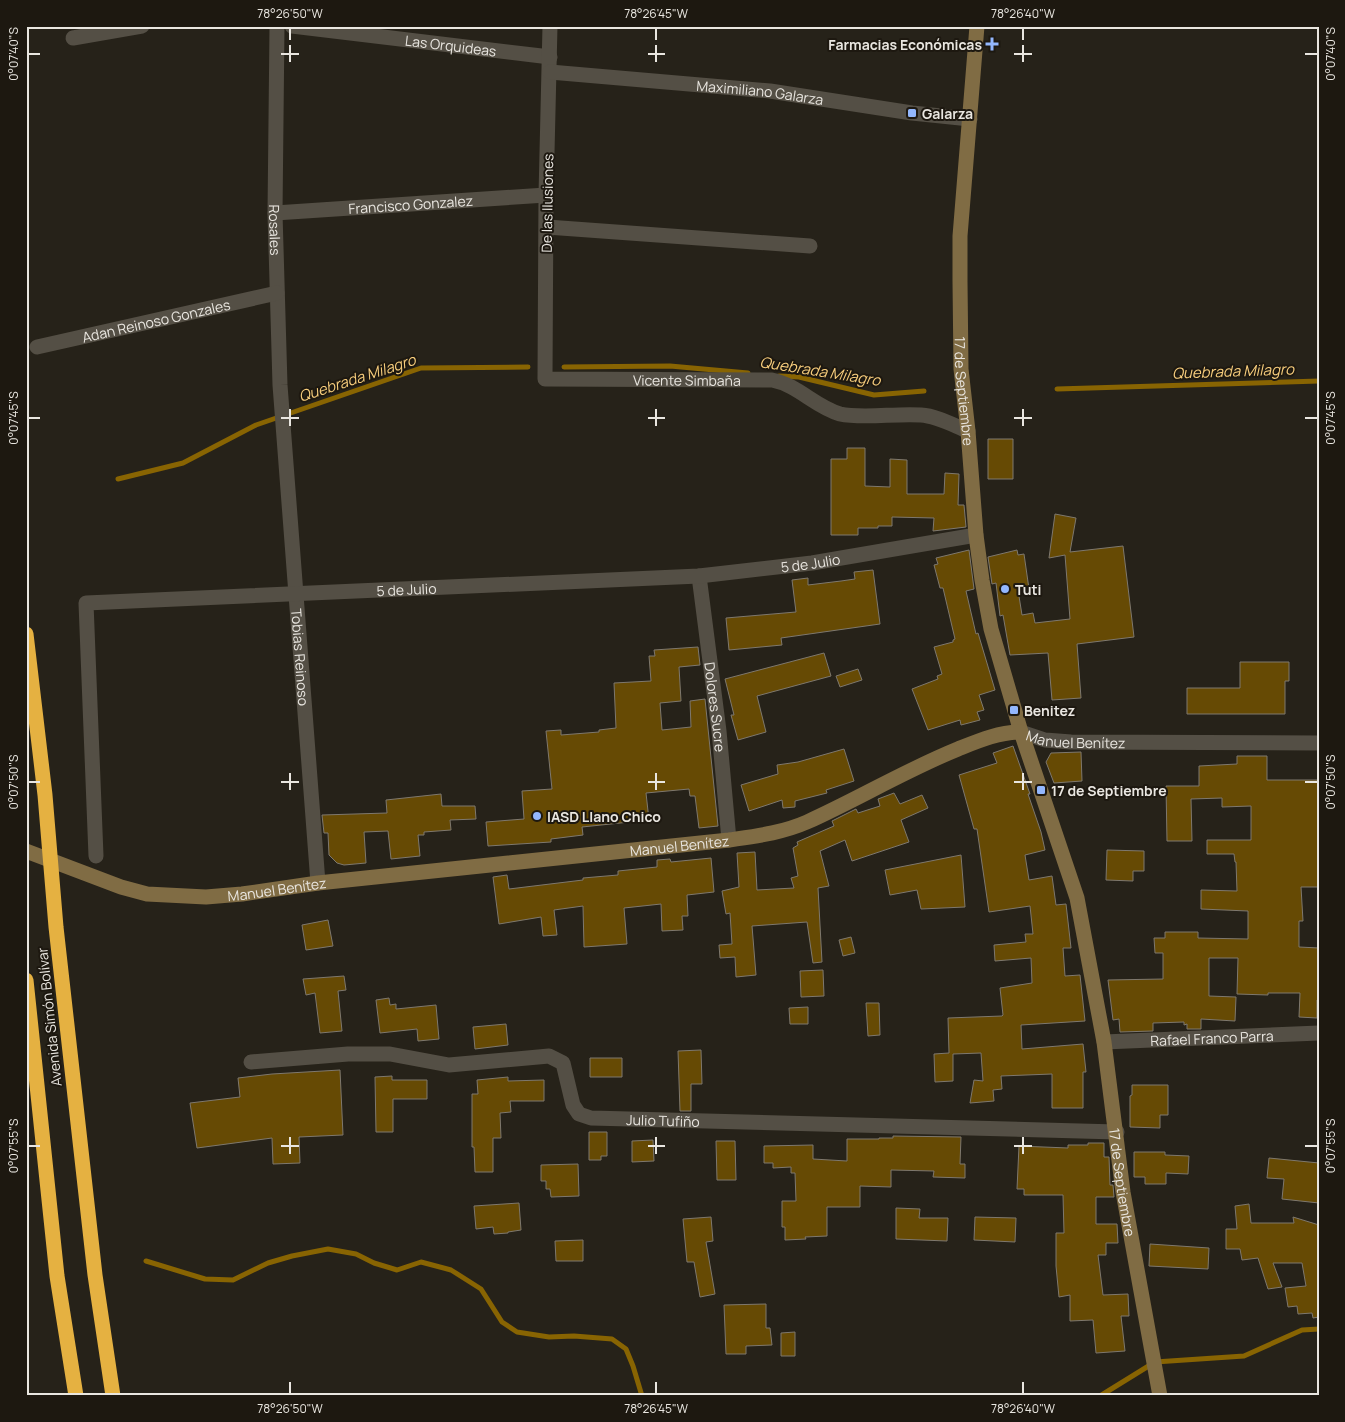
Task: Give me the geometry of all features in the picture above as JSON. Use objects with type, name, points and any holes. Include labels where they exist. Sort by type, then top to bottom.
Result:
[{"type":"highway","name":"Avenida Simón Bolívar","points":[[26,634],[45,795],[56,928],[95,1275],[113,1396]]},
{"type":"highway","name":"Avenida Simón Bolívar","points":[[26,980],[57,1276],[76,1396]]},
{"type":"street","points":[[72,38],[142,26]]},
{"type":"street","name":"Rosales","points":[[278,26],[275,213],[282,432]]},
{"type":"street","name":"Las Orquideas","points":[[292,26],[550,57]]},
{"type":"street","name":"De las Ilusiones","points":[[545,379],[546,195],[550,26]]},
{"type":"street","name":"17 de Septiembre","points":[[977,26],[960,236],[960,281],[961,369],[976,535],[982,580],[991,629],[1020,732],[1077,898],[1104,1042],[1124,1192],[1160,1392]]},
{"type":"street","name":"Maximiliano Galarza","points":[[550,72],[770,91],[912,113],[970,119]]},
{"type":"street","name":"Francisco Gonzalez","points":[[275,213],[546,195]]},
{"type":"street","points":[[547,227],[810,246]]},
{"type":"street","name":"Adan Reinoso Gonzales","points":[[37,347],[277,293]]},
{"type":"street","name":"Vicente Simbaña","points":[[545,379],[772,380],[791,386],[837,413],[856,416],[929,416],[968,430]]},
{"type":"street","name":"Tobias Reinoso","points":[[282,432],[318,883]]},
{"type":"street","name":"5 de Julio","points":[[96,856],[86,603],[699,576],[812,563],[976,535]]},
{"type":"street","name":"Dolores Sucre","points":[[699,576],[719,731],[729,840]]},
{"type":"street","name":"Manuel Benítez","points":[[26,851],[121,887],[147,894],[206,896],[242,894],[318,883],[729,840],[783,831],[807,822],[902,774],[952,752],[1004,734],[1020,732],[1045,740],[1071,742],[1319,743]]},
{"type":"street","name":"Rafael Franco Parra","points":[[1104,1042],[1319,1033]]},
{"type":"street","name":"Julio Tufiño","points":[[251,1062],[348,1054],[390,1054],[449,1065],[548,1056],[563,1063],[572,1105],[579,1114],[591,1118],[1117,1132]]},
{"type":"building","points":[[988,439],[1013,439],[1013,479],[988,479]]},
{"type":"building","points":[[847,448],[865,448],[865,486],[890,487],[890,459],[907,460],[907,494],[944,494],[945,473],[959,474],[958,505],[964,505],[966,527],[933,531],[934,518],[892,517],[892,526],[858,528],[858,535],[831,535],[831,459],[847,459]]},
{"type":"building","points":[[1055,514],[1076,518],[1070,552],[1123,546],[1134,637],[1077,644],[1081,698],[1052,700],[1048,653],[1010,655],[1003,615],[1000,616],[996,583],[992,584],[988,557],[1017,550],[1018,555],[1024,554],[1029,589],[1018,590],[1022,615],[1033,613],[1035,623],[1070,619],[1065,555],[1049,558]]},
{"type":"building","points":[[969,550],[974,589],[966,591],[976,634],[978,633],[995,690],[979,695],[984,710],[977,712],[980,720],[961,725],[960,720],[928,730],[912,689],[938,679],[937,676],[942,674],[934,647],[953,642],[955,639],[943,588],[940,588],[934,565],[938,564],[936,558]]},
{"type":"building","points":[[873,570],[880,624],[781,638],[782,645],[729,650],[726,618],[796,612],[792,580],[808,578],[808,585],[841,581],[855,579],[854,572]]},
{"type":"building","points":[[698,647],[700,665],[679,667],[681,701],[660,703],[662,730],[691,727],[690,701],[705,699],[718,826],[699,828],[695,796],[690,796],[689,789],[646,793],[649,820],[582,827],[583,835],[551,839],[551,842],[488,846],[486,822],[524,819],[522,791],[552,789],[546,731],[561,730],[561,735],[599,732],[599,730],[616,728],[614,683],[651,681],[649,656],[655,656],[654,650]]},
{"type":"building","points":[[824,653],[831,676],[757,696],[766,732],[738,740],[731,715],[734,715],[725,679]]},
{"type":"building","points":[[1240,662],[1289,662],[1289,681],[1285,681],[1285,714],[1187,714],[1187,688],[1240,688]]},
{"type":"building","points":[[858,669],[862,680],[840,687],[836,676]]},
{"type":"building","points":[[1013,746],[1030,794],[1028,794],[1045,850],[1025,855],[1029,880],[1052,876],[1056,905],[1066,904],[1071,948],[1063,948],[1065,976],[1080,975],[1085,1021],[1021,1025],[1022,1049],[1083,1044],[1086,1072],[1083,1072],[1083,1108],[1052,1108],[1052,1074],[1001,1076],[1002,1089],[993,1090],[994,1101],[970,1103],[974,1080],[983,1081],[981,1053],[953,1054],[953,1081],[935,1082],[934,1054],[949,1053],[948,1018],[1002,1016],[1000,988],[1032,983],[1031,958],[995,961],[994,945],[1026,942],[1025,934],[1033,934],[1030,906],[989,912],[977,829],[974,829],[959,775],[997,763],[993,753]]},
{"type":"building","points":[[844,749],[854,781],[826,790],[827,793],[795,801],[795,807],[783,808],[782,800],[749,811],[741,785],[778,774],[777,765],[798,762]]},
{"type":"building","points":[[1081,752],[1082,781],[1054,783],[1046,762],[1051,753]]},
{"type":"building","points":[[1237,756],[1267,756],[1267,780],[1319,780],[1319,887],[1301,887],[1303,921],[1299,921],[1299,947],[1319,948],[1317,1018],[1299,1017],[1300,993],[1237,994],[1238,958],[1209,958],[1209,996],[1236,997],[1235,1021],[1201,1019],[1201,1029],[1187,1029],[1187,1024],[1184,1025],[1184,1022],[1153,1023],[1153,1031],[1120,1032],[1119,1019],[1113,1020],[1108,980],[1163,979],[1163,953],[1155,953],[1154,938],[1165,938],[1165,932],[1198,932],[1198,938],[1248,939],[1248,911],[1201,909],[1201,890],[1237,891],[1234,854],[1207,854],[1207,840],[1251,840],[1251,806],[1222,807],[1222,798],[1191,799],[1192,841],[1167,841],[1166,786],[1199,786],[1199,766],[1237,764]]},
{"type":"building","points":[[894,793],[900,804],[922,795],[928,808],[901,820],[909,842],[852,861],[845,840],[820,851],[829,886],[818,888],[822,962],[813,963],[807,922],[752,926],[756,975],[736,977],[735,957],[720,958],[719,945],[732,944],[730,913],[726,914],[722,891],[739,887],[737,853],[755,852],[757,890],[794,888],[791,878],[798,876],[793,848],[798,845],[797,842],[834,826],[832,821],[856,809],[858,813],[880,806],[878,799]]},
{"type":"building","points":[[441,794],[442,806],[475,806],[476,819],[450,820],[451,830],[424,832],[424,835],[418,835],[420,856],[391,859],[388,831],[364,832],[366,863],[344,865],[337,863],[329,855],[328,833],[324,833],[322,815],[387,813],[386,800]]},
{"type":"building","points":[[1107,850],[1144,851],[1144,871],[1133,871],[1133,881],[1106,880]]},
{"type":"building","points":[[961,855],[965,907],[921,909],[917,890],[890,895],[885,870]]},
{"type":"building","points":[[711,858],[714,892],[687,895],[688,916],[682,916],[683,930],[662,931],[661,904],[624,908],[627,944],[584,947],[583,906],[554,910],[557,935],[543,936],[541,917],[499,924],[493,877],[507,875],[509,889],[618,875],[618,871],[657,867],[657,860],[670,859],[671,862]]},
{"type":"building","points":[[328,920],[333,946],[306,950],[302,925]]},
{"type":"building","points":[[851,937],[855,953],[843,956],[839,940]]},
{"type":"building","points":[[823,970],[824,996],[801,997],[800,971]]},
{"type":"building","points":[[344,976],[346,990],[338,991],[342,1031],[320,1033],[315,993],[306,995],[303,979]]},
{"type":"building","points":[[389,998],[390,1005],[396,1004],[396,1009],[436,1005],[439,1039],[418,1041],[417,1029],[380,1033],[376,1000]]},
{"type":"building","points":[[866,1003],[879,1003],[880,1035],[868,1036]]},
{"type":"building","points":[[808,1007],[808,1024],[790,1024],[789,1008]]},
{"type":"building","points":[[506,1024],[508,1045],[475,1049],[473,1027]]},
{"type":"building","points":[[701,1050],[702,1084],[691,1084],[691,1111],[680,1111],[678,1051]]},
{"type":"building","points":[[590,1058],[622,1058],[622,1077],[590,1077]]},
{"type":"building","points":[[340,1070],[343,1135],[299,1137],[300,1163],[273,1164],[272,1138],[197,1148],[190,1103],[240,1097],[238,1078]]},
{"type":"building","points":[[392,1076],[392,1080],[427,1080],[427,1099],[393,1099],[393,1132],[376,1132],[375,1077]]},
{"type":"building","points":[[508,1077],[508,1081],[544,1080],[544,1101],[510,1101],[511,1112],[500,1113],[501,1138],[493,1138],[493,1172],[475,1172],[474,1147],[472,1147],[472,1094],[478,1094],[477,1080]]},
{"type":"building","points":[[1132,1085],[1168,1085],[1168,1115],[1160,1115],[1160,1128],[1130,1127]]},
{"type":"building","points":[[589,1132],[607,1132],[607,1156],[601,1156],[601,1160],[589,1160]]},
{"type":"building","points":[[893,1136],[961,1137],[960,1164],[965,1164],[965,1178],[933,1177],[934,1171],[891,1170],[891,1187],[860,1186],[860,1207],[827,1207],[827,1236],[785,1240],[785,1227],[782,1227],[782,1201],[796,1201],[795,1173],[791,1173],[791,1167],[773,1168],[773,1163],[764,1163],[764,1146],[813,1145],[813,1159],[847,1161],[847,1139],[879,1139],[893,1138]]},
{"type":"building","points":[[653,1140],[654,1161],[632,1162],[632,1141]]},
{"type":"building","points":[[716,1141],[735,1141],[736,1180],[717,1180]]},
{"type":"building","points":[[1088,1143],[1104,1143],[1104,1157],[1109,1157],[1110,1185],[1113,1185],[1114,1197],[1096,1197],[1096,1224],[1117,1224],[1118,1243],[1106,1243],[1106,1255],[1098,1255],[1103,1295],[1128,1294],[1129,1316],[1121,1316],[1125,1351],[1096,1353],[1093,1320],[1070,1321],[1070,1295],[1059,1297],[1056,1266],[1056,1233],[1064,1233],[1063,1195],[1024,1195],[1024,1189],[1017,1189],[1019,1146],[1068,1148],[1068,1145],[1088,1145]]},
{"type":"building","points":[[1134,1152],[1165,1152],[1165,1155],[1189,1156],[1188,1174],[1166,1173],[1166,1184],[1145,1184],[1145,1177],[1134,1177]]},
{"type":"building","points":[[1269,1158],[1319,1163],[1319,1203],[1282,1199],[1284,1179],[1267,1178]]},
{"type":"building","points":[[578,1164],[579,1196],[551,1197],[550,1189],[546,1189],[546,1181],[541,1181],[541,1165]]},
{"type":"building","points":[[519,1203],[521,1230],[494,1234],[493,1227],[476,1229],[474,1206]]},
{"type":"building","points":[[1249,1204],[1251,1223],[1294,1223],[1293,1217],[1319,1225],[1319,1317],[1313,1318],[1312,1313],[1298,1314],[1297,1306],[1288,1307],[1285,1288],[1306,1286],[1302,1263],[1273,1263],[1282,1287],[1268,1289],[1258,1258],[1242,1260],[1240,1249],[1226,1249],[1226,1229],[1237,1229],[1235,1206]]},
{"type":"building","points":[[896,1208],[920,1209],[919,1218],[948,1218],[947,1241],[896,1239]]},
{"type":"building","points":[[711,1217],[713,1241],[706,1242],[715,1294],[700,1297],[694,1262],[687,1262],[683,1219]]},
{"type":"building","points":[[975,1217],[1016,1218],[1015,1242],[974,1240]]},
{"type":"building","points":[[583,1240],[583,1261],[556,1261],[555,1241]]},
{"type":"building","points":[[1150,1244],[1209,1248],[1208,1269],[1149,1266]]},
{"type":"building","points":[[766,1304],[766,1328],[770,1328],[772,1345],[746,1346],[746,1354],[726,1354],[724,1305]]},
{"type":"building","points":[[795,1332],[795,1356],[781,1356],[781,1333]]},
{"type":"waterway","name":"Quebrada Milagro","points":[[564,367],[670,366],[748,373]]},
{"type":"waterway","name":"Quebrada Milagro","points":[[118,479],[183,463],[256,425],[421,368],[528,367]]},
{"type":"waterway","name":"Quebrada Milagro","points":[[779,376],[799,377],[874,395],[924,391]]},
{"type":"waterway","name":"Quebrada Milagro","points":[[1057,389],[1319,381]]},
{"type":"waterway","points":[[146,1261],[205,1279],[233,1280],[268,1263],[328,1249],[356,1254],[374,1263],[397,1270],[421,1262],[451,1270],[481,1289],[502,1322],[517,1332],[549,1337],[574,1336],[612,1339],[626,1349],[642,1396]]},
{"type":"waterway","points":[[1100,1396],[1155,1362],[1244,1356],[1302,1330],[1319,1329]]},
{"type":"place","name":"Farmacias Económicas","points":[[992,44]]},
{"type":"place","name":"Galarza","points":[[912,113]]},
{"type":"place","name":"Tuti","points":[[1005,589]]},
{"type":"place","name":"Benitez","points":[[1014,710]]},
{"type":"place","name":"17 de Septiembre","points":[[1041,790]]},
{"type":"place","name":"IASD Llano Chico","points":[[537,816]]}]
